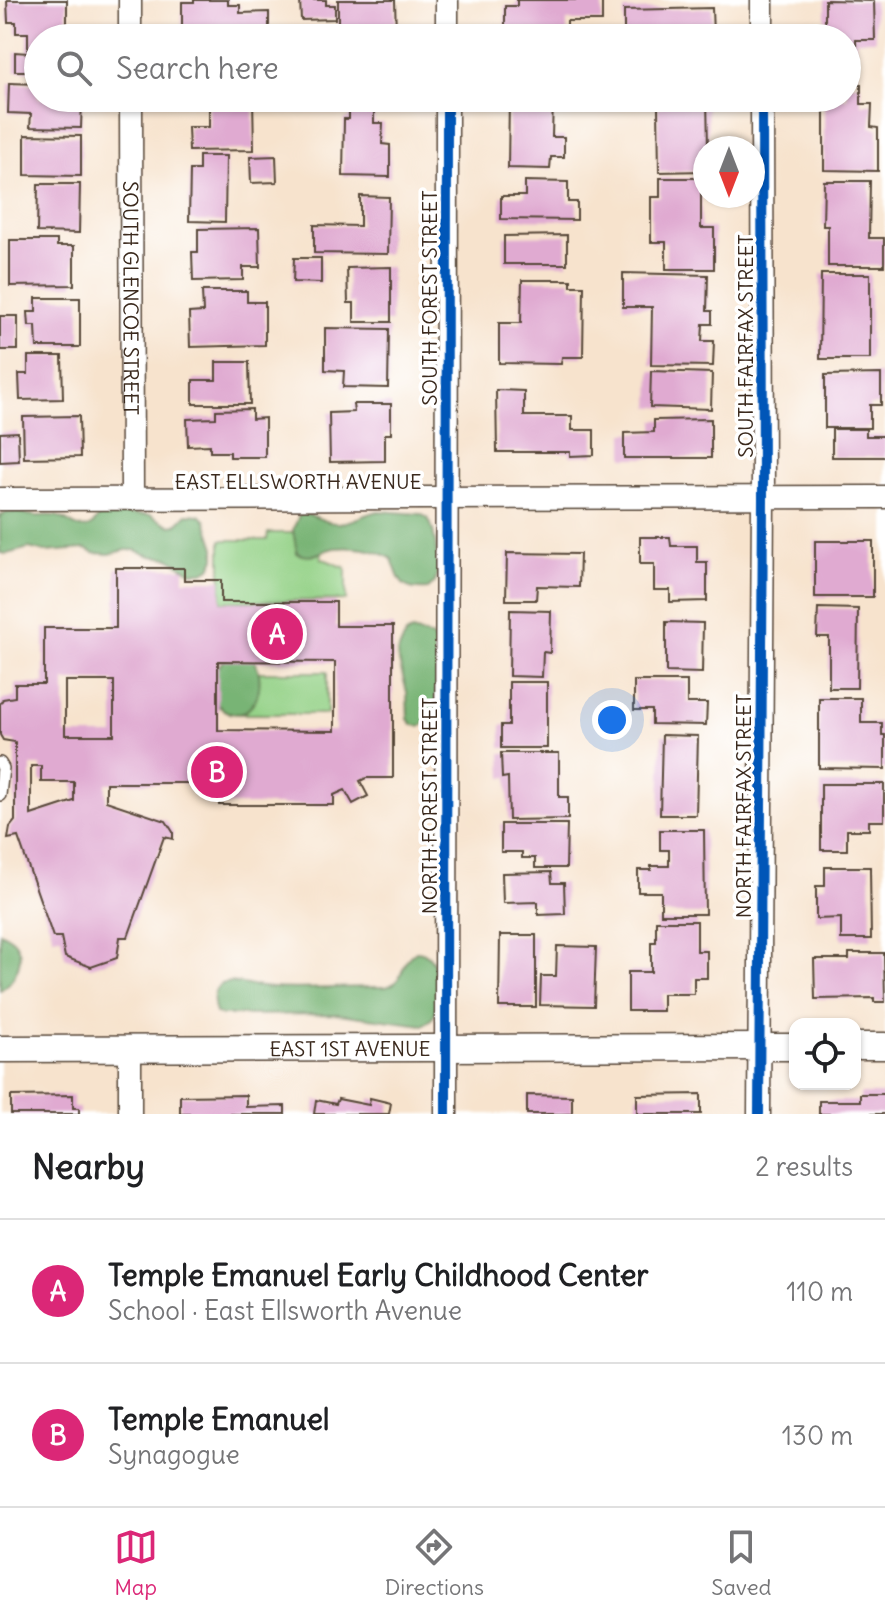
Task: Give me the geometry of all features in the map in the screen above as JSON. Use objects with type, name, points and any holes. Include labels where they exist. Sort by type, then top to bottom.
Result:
[{"type":"street","points":[[130,0],[130,24]]},
{"type":"street","points":[[447,0],[447,24]]},
{"type":"street","points":[[762,0],[762,24]]},
{"type":"street","name":"SOUTH GLENCOE STREET","points":[[131,112],[132,499]]},
{"type":"street","name":"SOUTH FOREST STREET","points":[[447,112],[447,498]]},
{"type":"street","name":"SOUTH FAIRFAX STREET","points":[[762,112],[763,498]]},
{"type":"street","name":"EAST ELLSWORTH AVENUE","points":[[0,499],[885,497]]},
{"type":"street","name":"NORTH FOREST STREET","points":[[446,1114],[447,498]]},
{"type":"street","name":"NORTH FAIRFAX STREET","points":[[759,1114],[763,498]]},
{"type":"street","points":[[861,1046],[885,1046]]},
{"type":"street","name":"EAST 1ST AVENUE","points":[[0,1049],[789,1047]]},
{"type":"street","points":[[130,1048],[130,1114]]},
{"type":"lane","points":[[0,763],[3,768],[0,795]]},
{"type":"green space","points":[[113,508],[130,514],[150,515],[171,526],[187,514],[200,515],[206,521],[215,548],[215,558],[210,568],[203,572],[191,572],[169,558],[135,550],[109,554],[85,549],[45,552],[29,548],[0,553],[0,515],[5,513],[56,516],[84,528]]},
{"type":"green space","points":[[379,511],[420,514],[429,520],[435,542],[437,574],[435,583],[428,589],[407,587],[400,580],[392,559],[372,551],[342,547],[312,555],[297,553],[293,530],[299,515],[342,523]]},
{"type":"green space","points":[[268,533],[300,533],[324,540],[321,558],[346,568],[346,600],[221,602],[221,540],[267,540]]},
{"type":"green space","points":[[412,631],[431,637],[436,642],[438,676],[434,714],[421,726],[413,725],[408,719],[407,692],[397,654],[406,634]]},
{"type":"green space","points":[[254,659],[259,684],[252,706],[235,714],[225,711],[214,701],[217,668],[224,660]]},
{"type":"green space","points":[[239,672],[327,672],[327,714],[239,714]]},
{"type":"green space","points":[[0,932],[15,942],[20,957],[14,976],[0,990]]},
{"type":"green space","points":[[416,951],[425,953],[431,959],[438,978],[436,1010],[423,1025],[338,1014],[216,1013],[214,993],[218,986],[226,983],[285,989],[386,987],[397,980],[410,955]]},
{"type":"building","points":[[7,0],[67,0],[67,24],[24,24],[24,33],[16,33],[16,22],[8,22]]},
{"type":"building","points":[[228,0],[228,5],[240,5],[240,13],[269,12],[269,24],[182,24],[182,2]]},
{"type":"building","points":[[300,0],[326,0],[326,5],[335,5],[335,19],[301,20]]},
{"type":"building","points":[[338,0],[395,0],[396,24],[338,24]]},
{"type":"building","points":[[517,0],[602,0],[602,21],[505,24],[505,6],[517,6]]},
{"type":"building","points":[[825,0],[874,1],[875,40],[861,40],[861,24],[825,24]]},
{"type":"building","points":[[712,8],[713,24],[624,24],[624,10]]},
{"type":"building","points":[[15,52],[24,53],[24,71],[15,71]]},
{"type":"building","points":[[9,83],[24,84],[24,112],[82,112],[81,128],[30,127],[31,114],[8,113]]},
{"type":"building","points":[[861,104],[872,104],[871,127],[878,128],[878,171],[824,170],[824,112],[861,112]]},
{"type":"building","points":[[209,112],[253,112],[254,150],[189,151],[188,127],[209,127]]},
{"type":"building","points":[[349,112],[374,112],[374,123],[383,123],[382,144],[390,145],[390,177],[343,176],[344,119],[349,119]]},
{"type":"building","points":[[509,112],[553,112],[552,137],[564,137],[564,157],[551,157],[550,169],[508,168]]},
{"type":"building","points":[[658,112],[707,112],[708,136],[693,136],[693,171],[659,172]]},
{"type":"building","points":[[25,135],[81,136],[81,176],[25,175]]},
{"type":"building","points":[[199,156],[226,156],[225,222],[189,221],[190,170],[199,170]]},
{"type":"building","points":[[276,156],[277,182],[251,183],[250,157]]},
{"type":"building","points":[[660,178],[693,178],[693,208],[701,208],[701,228],[714,228],[714,269],[666,269],[666,242],[651,242],[651,197],[660,197]]},
{"type":"building","points":[[525,181],[568,182],[568,202],[577,202],[577,220],[501,219],[501,196],[525,196]]},
{"type":"building","points":[[824,181],[870,181],[869,238],[884,238],[884,266],[828,266],[828,226],[823,226]]},
{"type":"building","points":[[38,184],[80,184],[79,233],[37,232]]},
{"type":"building","points":[[360,196],[389,197],[388,254],[314,253],[314,225],[360,226]]},
{"type":"building","points":[[259,228],[260,267],[243,267],[243,280],[193,281],[192,252],[198,252],[198,229]]},
{"type":"building","points":[[567,235],[567,264],[504,264],[504,236]]},
{"type":"building","points":[[10,240],[57,240],[57,246],[74,246],[74,285],[10,286]]},
{"type":"building","points":[[294,258],[321,258],[321,283],[293,282]]},
{"type":"building","points":[[391,267],[391,322],[354,322],[354,303],[348,303],[347,268]]},
{"type":"building","points":[[623,273],[708,275],[707,311],[712,311],[712,324],[703,324],[702,341],[714,341],[713,366],[651,365],[652,307],[623,307]]},
{"type":"building","points":[[821,274],[870,274],[870,359],[820,359]]},
{"type":"building","points":[[522,280],[571,280],[571,286],[584,286],[583,357],[562,357],[561,364],[499,363],[499,323],[521,323]]},
{"type":"building","points":[[202,291],[247,291],[247,302],[265,302],[265,345],[190,347],[189,313],[203,312]]},
{"type":"building","points":[[36,298],[80,298],[80,347],[37,347],[36,326],[29,326],[28,312],[36,312]]},
{"type":"building","points":[[0,316],[18,316],[18,350],[0,350]]},
{"type":"building","points":[[325,328],[389,329],[388,388],[343,387],[344,371],[325,370]]},
{"type":"building","points":[[28,356],[62,356],[63,399],[20,400],[19,374],[28,374]]},
{"type":"building","points":[[216,362],[249,362],[250,404],[193,404],[193,380],[216,380]]},
{"type":"building","points":[[651,371],[712,373],[711,409],[650,407]]},
{"type":"building","points":[[881,374],[881,405],[870,405],[870,428],[825,428],[825,375]]},
{"type":"building","points":[[496,390],[524,391],[524,416],[572,416],[572,430],[594,430],[594,455],[497,452]]},
{"type":"building","points":[[353,404],[391,404],[391,434],[385,434],[385,461],[330,462],[329,413],[354,412]]},
{"type":"building","points":[[252,409],[252,419],[265,418],[265,457],[230,457],[230,452],[210,452],[210,445],[188,446],[187,419],[216,418],[216,410]]},
{"type":"building","points":[[79,416],[80,457],[24,458],[23,417]]},
{"type":"building","points":[[711,419],[711,458],[624,458],[624,433],[654,432],[654,420]]},
{"type":"building","points":[[832,429],[866,429],[866,436],[885,436],[885,457],[832,457]]},
{"type":"building","points":[[18,432],[19,461],[0,462],[0,433]]},
{"type":"building","points":[[640,537],[670,537],[671,546],[697,546],[697,562],[707,562],[707,601],[670,602],[670,590],[654,590],[654,564],[640,564]]},
{"type":"building","points":[[815,541],[873,541],[873,597],[815,597]]},
{"type":"building","points":[[507,553],[580,554],[579,587],[537,586],[536,600],[506,600]]},
{"type":"building","points":[[116,568],[184,568],[184,580],[221,580],[221,602],[336,602],[336,626],[393,626],[393,778],[366,778],[360,781],[368,796],[353,804],[345,790],[334,795],[334,805],[219,805],[219,783],[106,783],[106,801],[166,821],[173,832],[173,839],[164,837],[128,937],[120,937],[117,958],[91,967],[65,957],[61,937],[53,937],[18,837],[8,839],[10,827],[15,821],[15,742],[3,740],[0,735],[0,704],[3,699],[15,697],[15,684],[44,684],[44,628],[116,628]],"holes":[[[218,661],[335,662],[335,731],[218,730]],[[65,681],[114,681],[114,735],[65,735]],[[31,766],[41,766],[41,782],[74,782],[74,801],[31,815]]]},
{"type":"building","points":[[818,608],[858,609],[857,688],[829,688],[829,637],[817,637]]},
{"type":"building","points":[[510,610],[551,611],[550,653],[543,652],[542,677],[509,676]]},
{"type":"building","points":[[666,622],[703,623],[702,673],[666,672]]},
{"type":"building","points":[[634,681],[687,681],[687,703],[707,703],[706,725],[652,724],[652,710],[634,710]]},
{"type":"building","points":[[509,682],[547,682],[547,748],[501,748],[501,725],[509,725]]},
{"type":"building","points":[[819,698],[861,698],[861,723],[882,723],[885,769],[819,768]]},
{"type":"building","points":[[662,735],[698,736],[696,815],[660,815]]},
{"type":"building","points":[[501,753],[559,753],[559,797],[568,797],[568,819],[509,820],[508,777],[502,778]]},
{"type":"building","points":[[821,784],[884,784],[884,821],[869,821],[869,830],[847,830],[847,850],[821,850]]},
{"type":"building","points":[[501,824],[567,824],[566,868],[535,868],[535,858],[522,858],[522,852],[501,852]]},
{"type":"building","points":[[660,830],[704,830],[705,914],[661,914],[661,892],[638,892],[638,870],[669,866],[669,850],[660,850]]},
{"type":"building","points":[[825,867],[870,867],[871,939],[841,939],[841,918],[816,919],[816,886],[825,886]]},
{"type":"building","points":[[551,872],[552,883],[564,883],[565,914],[538,915],[538,902],[503,903],[502,873]]},
{"type":"building","points":[[656,921],[697,921],[697,951],[707,951],[707,978],[694,978],[694,994],[663,994],[663,1011],[628,1011],[628,972],[651,972],[651,942],[656,942]]},
{"type":"building","points":[[500,935],[536,935],[536,1007],[499,1007]]},
{"type":"building","points":[[557,946],[596,947],[594,1006],[540,1005],[541,976],[556,976]]},
{"type":"building","points":[[849,953],[884,953],[885,1002],[874,1002],[874,998],[815,999],[814,959],[849,959]]},
{"type":"building","points":[[701,1094],[701,1114],[637,1114],[637,1095]]},
{"type":"building","points":[[860,1094],[885,1094],[885,1114],[819,1114],[819,1101],[860,1101]]},
{"type":"building","points":[[73,1095],[73,1108],[79,1108],[79,1114],[11,1114],[11,1096]]},
{"type":"building","points":[[246,1095],[246,1107],[285,1106],[285,1114],[180,1114],[180,1096]]},
{"type":"building","points":[[527,1095],[572,1096],[572,1114],[527,1114]]},
{"type":"building","points":[[370,1098],[391,1103],[389,1114],[314,1114],[316,1100],[336,1104],[338,1099],[369,1105]]},
{"type":"cycle path","points":[[446,1114],[447,112]]},
{"type":"cycle path","points":[[759,1114],[762,112]]},
{"type":"place","name":"Temple Emanuel Early Childhood Center","points":[[277,634]]},
{"type":"place","name":"Temple Emanuel","points":[[217,772]]}]
